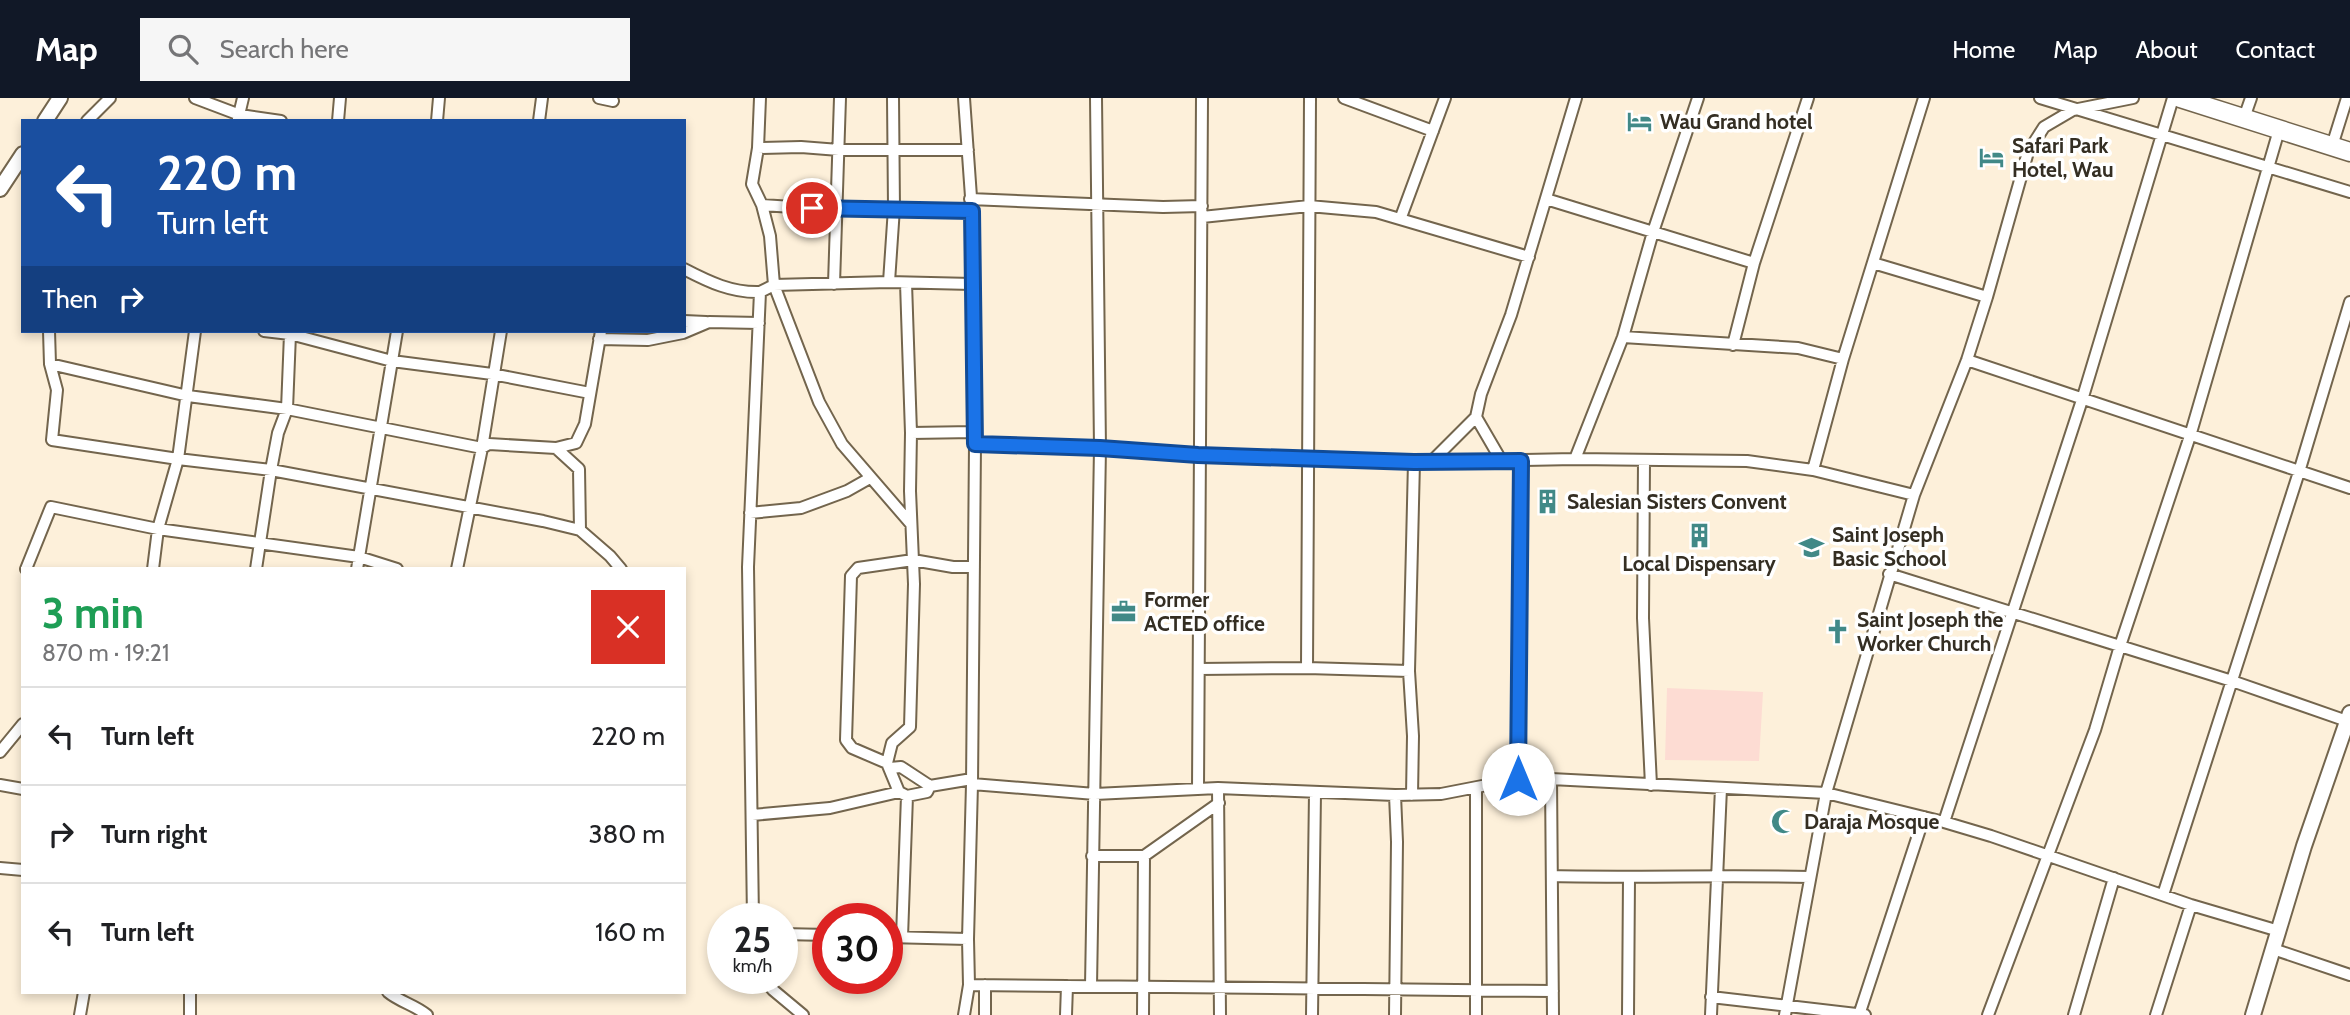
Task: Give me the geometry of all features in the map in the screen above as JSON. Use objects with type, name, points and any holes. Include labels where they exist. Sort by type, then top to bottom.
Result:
[{"type":"main road","points":[[2180,98],[2350,152]]},
{"type":"street","points":[[46,119],[60,98]]},
{"type":"street","points":[[89,119],[110,98]]},
{"type":"street","points":[[195,98],[239,118],[243,98]]},
{"type":"street","points":[[338,119],[340,98]]},
{"type":"street","points":[[437,119],[439,98]]},
{"type":"street","points":[[539,119],[542,98]]},
{"type":"street","points":[[598,98],[613,102]]},
{"type":"street","points":[[762,98],[752,184],[762,205],[770,236],[774,285],[819,402],[842,444],[911,524]]},
{"type":"street","points":[[834,284],[840,98]]},
{"type":"street","points":[[889,282],[894,208],[893,98]]},
{"type":"street","points":[[964,98],[971,205],[975,444],[968,939],[970,985],[964,1015]]},
{"type":"street","points":[[1091,986],[1100,448],[1096,98]]},
{"type":"street","points":[[1198,789],[1202,98]]},
{"type":"street","points":[[1307,668],[1310,98]]},
{"type":"street","points":[[1344,98],[1433,131]]},
{"type":"street","points":[[1401,217],[1445,98]]},
{"type":"street","points":[[1432,461],[1476,418],[1481,394],[1529,257],[1576,98]]},
{"type":"street","points":[[1575,459],[1623,337],[1653,232],[1698,98]]},
{"type":"street","points":[[1733,345],[1754,263],[1808,98]]},
{"type":"street","points":[[1813,470],[1843,359],[1924,98]]},
{"type":"street","points":[[2040,98],[2350,192]]},
{"type":"street","points":[[1786,1010],[1826,793],[1889,573],[1914,495],[1967,360],[2028,152],[2044,127],[2073,110],[2133,98]]},
{"type":"street","points":[[1944,822],[2082,400],[2173,98]]},
{"type":"street","points":[[2244,118],[2251,98]]},
{"type":"street","points":[[2332,146],[2347,98]]},
{"type":"street","points":[[1989,1015],[2095,730],[2190,436],[2279,130]]},
{"type":"street","points":[[758,148],[968,150]]},
{"type":"street","points":[[0,189],[21,158]]},
{"type":"street","points":[[1546,199],[1754,263]]},
{"type":"street","points":[[762,205],[836,210],[1099,203],[1202,211],[1309,206],[1401,217],[1529,257]]},
{"type":"street","points":[[1873,263],[1987,297]]},
{"type":"street","points":[[686,270],[740,293],[760,292],[774,285],[889,282],[972,284]]},
{"type":"street","points":[[902,903],[903,794],[889,765],[892,743],[910,727],[913,671],[911,433],[906,283]]},
{"type":"street","points":[[753,903],[748,567],[760,292]]},
{"type":"street","points":[[2163,895],[2299,472],[2350,302]]},
{"type":"street","points":[[686,321],[759,323]]},
{"type":"street","points":[[686,332],[709,322]]},
{"type":"street","points":[[49,333],[50,364],[57,390],[52,439],[178,459],[271,470],[470,506],[580,530],[619,567]]},
{"type":"street","points":[[153,567],[158,530],[178,459],[195,333]]},
{"type":"street","points":[[256,567],[278,433],[287,409],[291,333]]},
{"type":"street","points":[[294,333],[392,361],[492,374],[590,393]]},
{"type":"street","points":[[358,563],[397,333]]},
{"type":"street","points":[[457,567],[482,448],[501,333]]},
{"type":"street","points":[[50,364],[188,396],[287,409],[482,448],[489,444],[556,448],[576,443],[584,424],[600,335],[648,340],[683,333]]},
{"type":"street","points":[[1623,337],[1798,348],[1843,359]]},
{"type":"street","points":[[1967,360],[2350,488]]},
{"type":"street","points":[[1476,418],[1501,460]]},
{"type":"street","points":[[911,433],[974,432]]},
{"type":"street","points":[[975,444],[1414,462],[1575,459],[1747,461],[1813,470],[1914,495]]},
{"type":"street","points":[[556,448],[579,469],[580,530]]},
{"type":"street","points":[[1644,460],[1643,618],[1651,785]]},
{"type":"street","points":[[1518,779],[1521,461]]},
{"type":"street","points":[[1412,794],[1413,736],[1409,671],[1414,462]]},
{"type":"street","points":[[750,513],[801,508],[847,491],[870,478]]},
{"type":"street","points":[[27,567],[51,507],[158,530],[258,544],[384,567]]},
{"type":"street","points":[[974,567],[953,567],[913,560],[858,568],[853,572],[850,581],[846,740],[852,748],[889,765],[901,767],[930,786],[972,782],[1095,794],[1218,789],[1395,795],[1441,794],[1518,779],[1551,779],[1826,793],[1944,822],[2278,932]]},
{"type":"street","points":[[1889,573],[2348,717],[2304,846],[2253,1015]]},
{"type":"street","points":[[1199,669],[1409,671]]},
{"type":"street","points":[[0,752],[21,726]]},
{"type":"street","points":[[1551,779],[1553,1015]]},
{"type":"street","points":[[0,785],[21,789]]},
{"type":"street","points":[[752,815],[830,808],[927,792],[930,786]]},
{"type":"street","points":[[1476,788],[1476,1015]]},
{"type":"street","points":[[1711,1015],[1721,788]]},
{"type":"street","points":[[1218,789],[1220,1015]]},
{"type":"street","points":[[1312,1015],[1315,793]]},
{"type":"street","points":[[1395,795],[1395,1015]]},
{"type":"street","points":[[1092,856],[1144,856],[1219,803]]},
{"type":"street","points":[[1712,997],[1786,1010],[1861,1014],[1924,817]]},
{"type":"street","points":[[1143,1015],[1144,856]]},
{"type":"street","points":[[0,868],[21,870]]},
{"type":"street","points":[[1553,876],[1810,877]]},
{"type":"street","points":[[1628,1015],[1629,878]]},
{"type":"street","points":[[2074,1015],[2114,878]]},
{"type":"street","points":[[2156,1015],[2191,905]]},
{"type":"street","points":[[903,937],[968,939]]},
{"type":"street","points":[[2273,949],[2350,975]]},
{"type":"street","points":[[970,985],[1553,991]]},
{"type":"street","points":[[985,985],[985,1015]]},
{"type":"street","points":[[1066,1015],[1067,986]]},
{"type":"street","points":[[80,1015],[84,994]]},
{"type":"street","points":[[190,994],[190,1015]]},
{"type":"street","points":[[390,994],[427,1015]]},
{"type":"street","points":[[778,994],[803,1015]]},
{"type":"shaded area","points":[[1667,688],[1763,692],[1759,761],[1665,760]]},
{"type":"place","name":"Wau Grand hotel","points":[[1640,122]]},
{"type":"place","name":"Safari Park Hotel, Wau","points":[[1992,158]]},
{"type":"place","name":"Salesian Sisters Convent","points":[[1547,502]]},
{"type":"place","name":"Local Dispensary","points":[[1699,535]]},
{"type":"place","name":"Saint Joseph Basic School","points":[[1812,547]]},
{"type":"place","name":"Former ACTED office","points":[[1124,612]]},
{"type":"place","name":"Saint Joseph the Worker Church","points":[[1837,632]]},
{"type":"place","name":"Daraja Mosque","points":[[1784,822]]},
{"type":"route","points":[[812,208],[972,211],[975,444],[1414,462],[1521,461],[1518,779]]}]
